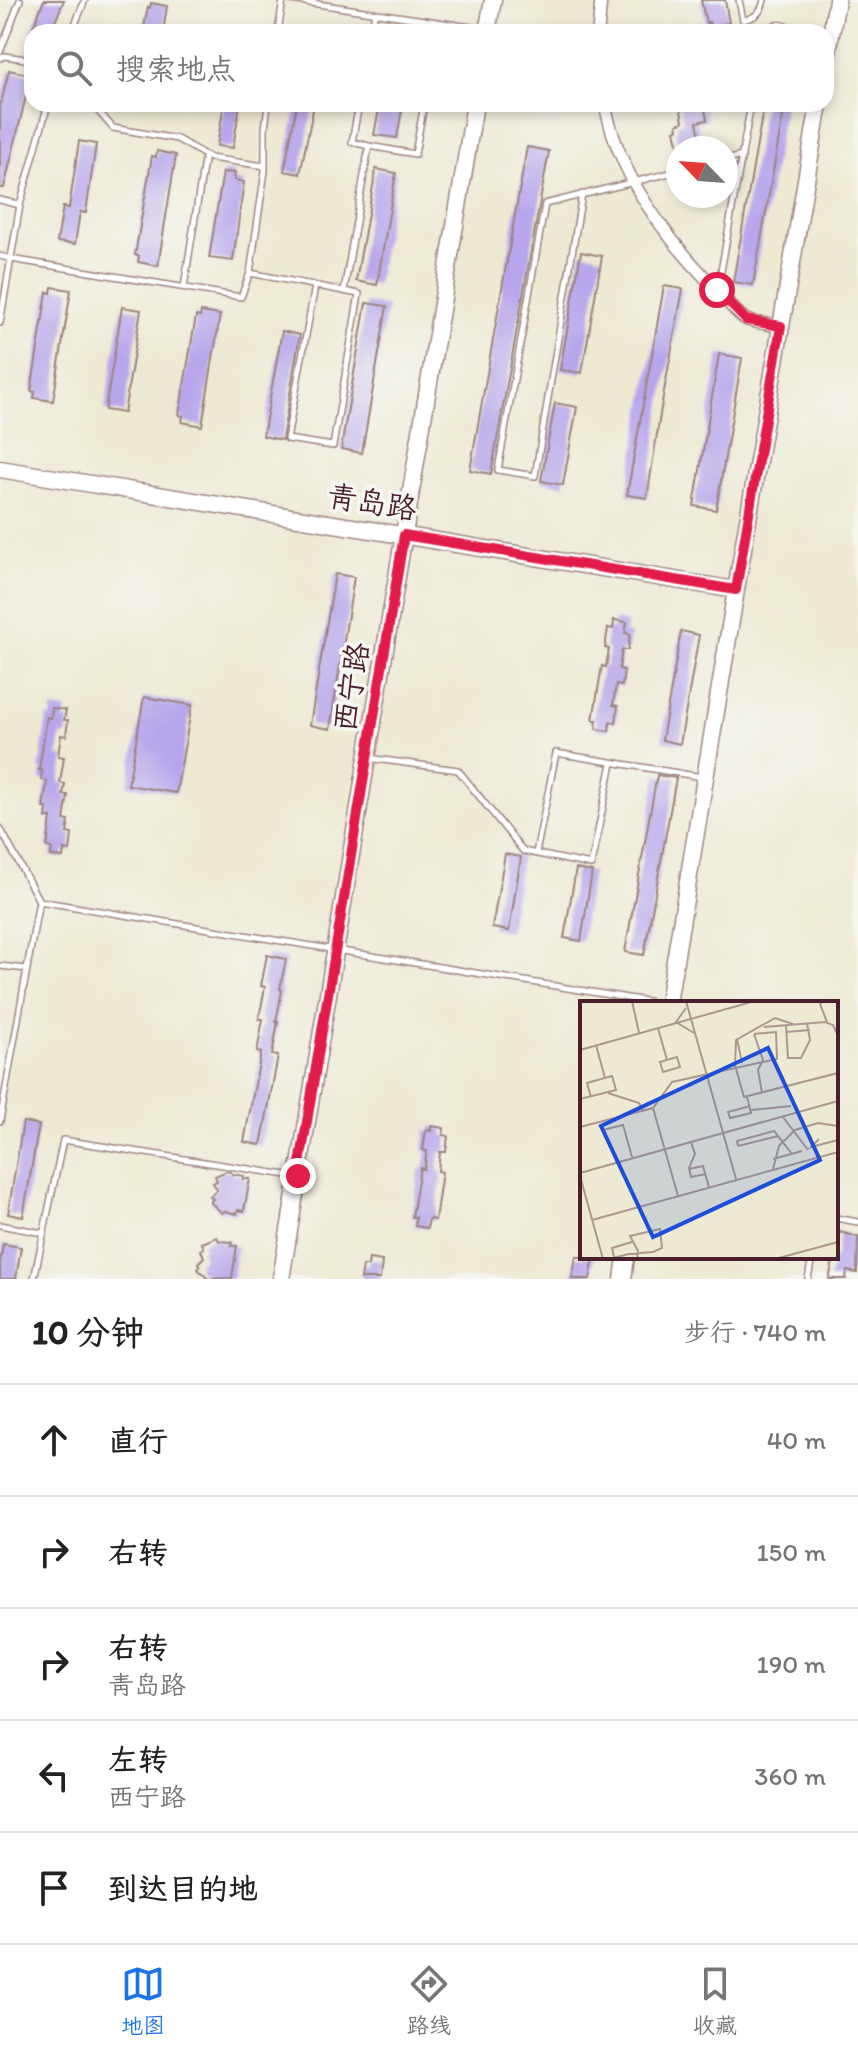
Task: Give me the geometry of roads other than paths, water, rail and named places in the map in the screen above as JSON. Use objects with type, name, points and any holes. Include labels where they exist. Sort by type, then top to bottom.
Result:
[{"type":"street","points":[[489,24],[493,0]]},
{"type":"street","points":[[599,24],[601,0]]},
{"type":"street","points":[[833,24],[837,0]]},
{"type":"street","name":"西宁路","points":[[281,1279],[477,112]]},
{"type":"street","points":[[607,112],[613,135],[633,182],[692,265],[746,320],[781,326]]},
{"type":"street","points":[[668,1001],[818,112]]},
{"type":"street","name":"青岛路","points":[[0,469],[736,590]]},
{"type":"street","points":[[623,1279],[626,1259]]},
{"type":"lane","points":[[20,0],[0,55],[24,59]]},
{"type":"lane","points":[[75,24],[85,0]]},
{"type":"lane","points":[[279,24],[283,0]]},
{"type":"lane","points":[[291,0],[450,24]]},
{"type":"lane","points":[[739,0],[743,20],[754,17],[761,10],[764,0]]},
{"type":"lane","points":[[373,24],[375,13]]},
{"type":"lane","points":[[0,323],[20,205],[46,112]]},
{"type":"lane","points":[[99,112],[113,128],[177,139],[210,158],[265,166]]},
{"type":"lane","points":[[0,256],[241,297],[250,273],[265,166],[267,112]]},
{"type":"lane","points":[[358,112],[352,142],[415,154],[423,112]]},
{"type":"lane","points":[[717,290],[750,112]]},
{"type":"lane","points":[[344,291],[369,146]]},
{"type":"lane","points":[[184,287],[205,155]]},
{"type":"lane","points":[[738,157],[742,156]]},
{"type":"lane","points":[[582,194],[535,476],[498,470],[545,204],[582,194],[666,174]]},
{"type":"lane","points":[[0,200],[20,205]]},
{"type":"lane","points":[[250,273],[359,294],[333,446],[287,439],[315,286]]},
{"type":"lane","points":[[536,853],[556,753],[705,778]]},
{"type":"lane","points":[[367,758],[458,770],[523,851],[591,865],[612,763]]},
{"type":"lane","points":[[0,828],[39,901],[0,1121]]},
{"type":"lane","points":[[39,901],[646,1001]]},
{"type":"lane","points":[[0,966],[27,969]]},
{"type":"lane","points":[[34,1279],[63,1140],[298,1176]]},
{"type":"lane","points":[[838,1218],[858,1222]]},
{"type":"lane","points":[[0,1225],[43,1233]]},
{"type":"lane","points":[[808,1279],[812,1259]]}]
